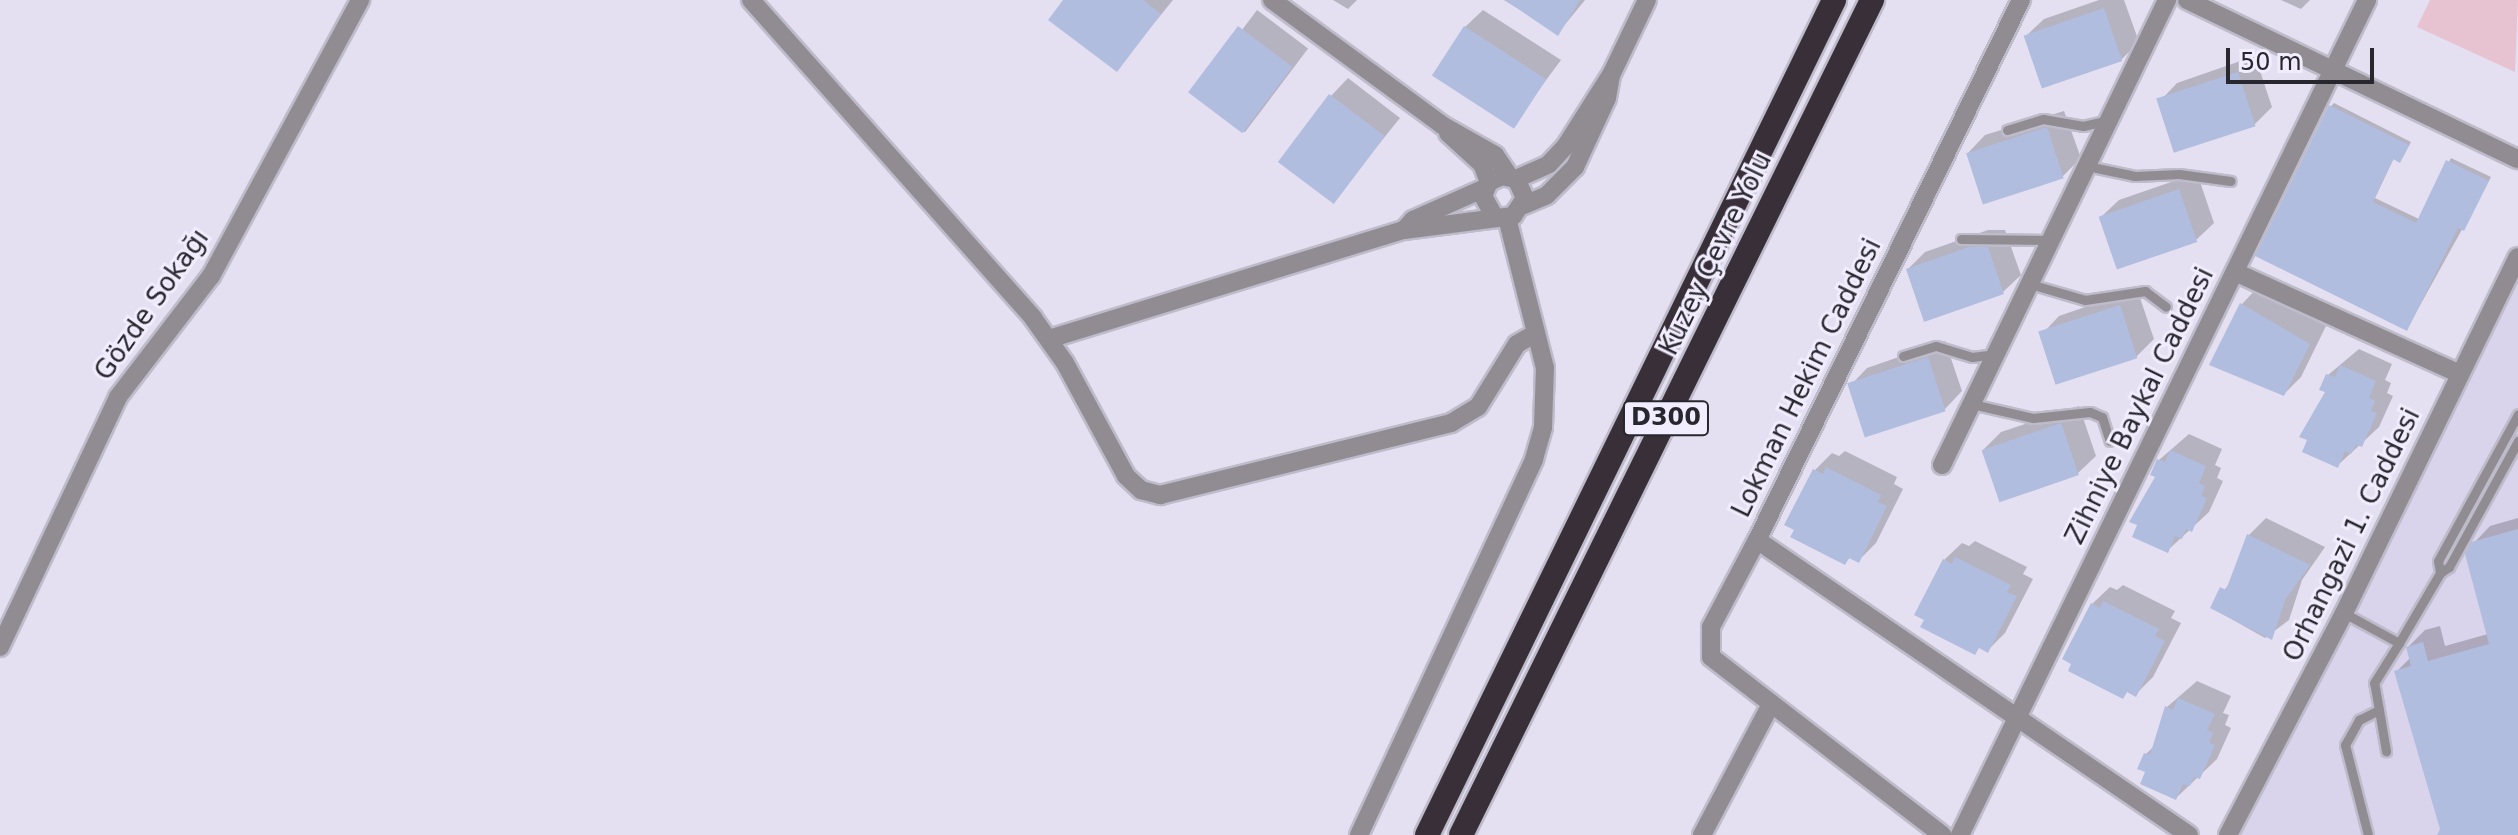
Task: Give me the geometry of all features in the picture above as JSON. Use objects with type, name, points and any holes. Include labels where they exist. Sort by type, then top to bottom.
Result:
[{"type":"highway","name":"Kuzey Çevre Yolu","points":[[1427,835],[1834,0]]},
{"type":"highway","name":"Kuzey Çevre Yolu","points":[[1461,835],[1872,0]]},
{"type":"street","name":"Gözde Sokağı","points":[[0,647],[118,397],[211,276],[360,0]]},
{"type":"street","points":[[751,0],[1049,339],[1126,476],[1141,490],[1160,495],[1451,423],[1478,407],[1517,344],[1536,333]]},
{"type":"street","points":[[1272,0],[1442,125],[1495,155],[1524,191],[1524,205]]},
{"type":"street","points":[[1404,230],[1413,220],[1487,185],[1512,178],[1557,157],[1612,73],[1647,0]]},
{"type":"street","name":"Lokman Hekim Caddesi","points":[[2021,0],[1757,540],[2189,835]]},
{"type":"street","points":[[1942,465],[2167,0]]},
{"type":"street","points":[[2187,0],[2334,67],[2518,159]]},
{"type":"street","name":"Zihniye Baykal Caddesi","points":[[1960,835],[2367,0]]},
{"type":"street","points":[[1049,339],[1404,230],[1500,216],[1547,195],[1575,167],[1607,98],[1612,73]]},
{"type":"street","points":[[1359,835],[1534,459],[1547,390],[1536,333],[1500,216],[1484,203],[1487,185],[1482,164],[1442,125]]},
{"type":"street","name":"Orhangazi 1. Caddesi","points":[[2228,835],[2344,613],[2518,257]]},
{"type":"street","points":[[2235,272],[2460,374]]},
{"type":"street","points":[[1757,540],[1708,642],[1715,663],[1942,835]]},
{"type":"street","points":[[1702,835],[1770,706]]},
{"type":"lane","points":[[2007,130],[2043,119],[2083,126],[2109,120]]},
{"type":"lane","points":[[2087,166],[2135,176],[2179,174],[2231,181]]},
{"type":"lane","points":[[1961,239],[2051,240]]},
{"type":"lane","points":[[2030,284],[2085,300],[2145,291],[2166,307]]},
{"type":"lane","points":[[1903,356],[1936,346],[1972,357],[1996,354]]},
{"type":"lane","points":[[1972,404],[2033,418],[2090,412],[2102,417],[2110,441]]},
{"type":"lane","points":[[2440,573],[2438,561],[2518,414]]},
{"type":"lane","points":[[2386,751],[2374,683],[2440,573],[2449,567],[2518,441]]},
{"type":"lane","points":[[2344,613],[2399,643]]},
{"type":"lane","points":[[2368,835],[2344,754],[2353,727],[2379,710]]},
{"type":"shaded area","points":[[2430,0],[2518,0],[2515,72],[2417,27]]},
{"type":"shaded area","points":[[2518,254],[2518,835],[2231,835]]},
{"type":"building","points":[[1063,0],[1143,0],[1161,14],[1117,72],[1048,20]]},
{"type":"building","points":[[1505,0],[1580,0],[1558,36]]},
{"type":"building","points":[[2104,8],[2122,61],[2042,89],[2024,36]]},
{"type":"building","points":[[1238,26],[1292,67],[1242,133],[1188,92]]},
{"type":"building","points":[[1464,26],[1546,79],[1514,129],[1432,75]]},
{"type":"building","points":[[2238,72],[2256,126],[2174,153],[2156,99]]},
{"type":"building","points":[[1329,94],[1385,136],[1334,204],[1278,162]]},
{"type":"building","points":[[2329,105],[2409,145],[2400,163],[2393,159],[2373,202],[2416,223],[2446,160],[2489,181],[2464,231],[2458,228],[2407,331],[2255,256]]},
{"type":"building","points":[[2047,127],[2064,178],[1983,205],[1966,153]]},
{"type":"building","points":[[2179,189],[2197,242],[2117,270],[2099,217]]},
{"type":"building","points":[[1969,247],[1988,247],[2004,294],[1924,322],[1906,269]]},
{"type":"building","points":[[2240,303],[2310,344],[2284,396],[2209,365]]},
{"type":"building","points":[[2120,305],[2137,358],[2056,385],[2038,332]]},
{"type":"building","points":[[1928,357],[1946,411],[1865,437],[1847,383]]},
{"type":"building","points":[[2340,365],[2376,381],[2369,398],[2375,401],[2371,411],[2377,413],[2362,447],[2356,445],[2351,454],[2345,451],[2338,468],[2302,452],[2307,440],[2299,437],[2325,392],[2319,390],[2326,374],[2335,377]]},
{"type":"building","points":[[2061,423],[2079,475],[1999,502],[1982,450]]},
{"type":"building","points":[[2170,450],[2206,466],[2199,483],[2205,486],[2201,496],[2207,498],[2192,532],[2186,529],[2182,539],[2175,536],[2168,553],[2132,537],[2137,525],[2129,522],[2155,477],[2150,475],[2157,459],[2165,462]]},
{"type":"building","points":[[1826,467],[1881,495],[1878,502],[1887,506],[1859,563],[1849,558],[1845,565],[1790,537],[1794,530],[1784,525],[1813,469],[1823,474]]},
{"type":"building","points":[[2518,529],[2518,835],[2437,835],[2440,829],[2394,671],[2411,666],[2406,647],[2423,642],[2428,661],[2489,644],[2465,554],[2471,542]]},
{"type":"building","points":[[2247,534],[2310,565],[2285,600],[2272,640],[2210,608],[2220,587],[2226,590]]},
{"type":"building","points":[[1955,557],[2011,585],[2007,592],[2017,596],[1988,653],[1979,648],[1975,655],[1920,627],[1924,620],[1914,615],[1943,559],[1952,564]]},
{"type":"building","points":[[2103,601],[2159,629],[2155,636],[2165,641],[2136,697],[2127,692],[2123,699],[2068,671],[2071,664],[2062,659],[2091,603],[2100,608]]},
{"type":"building","points":[[2178,698],[2215,714],[2207,730],[2213,733],[2209,743],[2215,745],[2200,779],[2194,777],[2190,786],[2183,784],[2176,800],[2140,784],[2145,772],[2137,769],[2144,753],[2150,755],[2165,706],[2173,710]]}]
